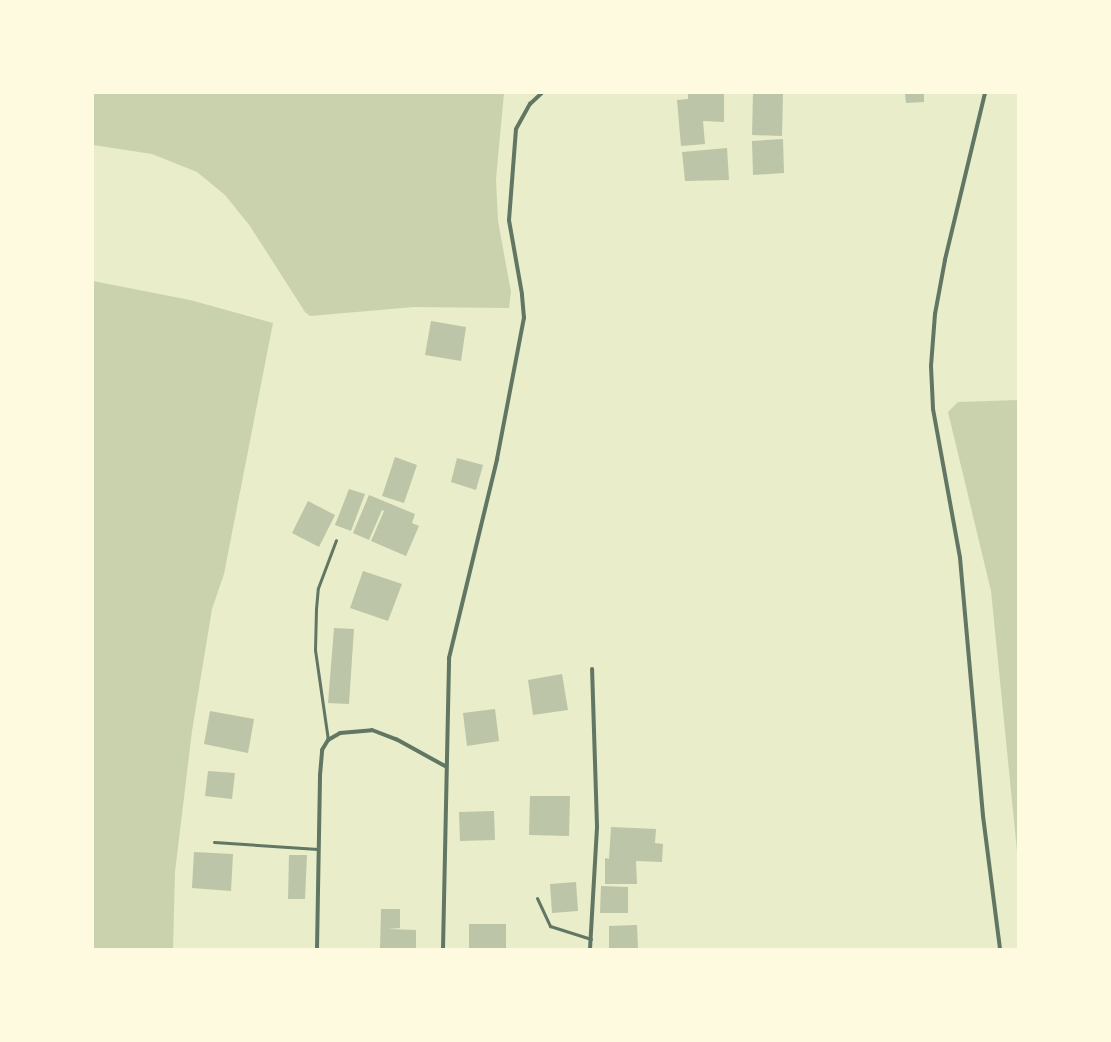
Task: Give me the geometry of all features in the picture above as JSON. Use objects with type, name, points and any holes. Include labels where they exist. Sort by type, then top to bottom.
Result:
[{"type":"street","points":[[443,949],[449,658],[497,459],[524,318],[522,294],[509,220],[516,129],[530,104],[542,93]]},
{"type":"street","points":[[985,93],[945,260],[935,314],[931,366],[933,409],[960,558],[984,816],[1000,949]]},
{"type":"street","points":[[590,949],[597,826],[592,669]]},
{"type":"street","points":[[317,949],[320,775],[322,750],[328,740],[340,733],[372,730],[396,739],[446,766]]},
{"type":"lane","points":[[328,740],[315,650],[316,609],[318,588],[336,540]]},
{"type":"lane","points":[[214,842],[318,849]]},
{"type":"lane","points":[[537,898],[550,926],[591,939]]},
{"type":"green space","points":[[93,93],[504,93],[496,179],[498,221],[511,292],[509,308],[414,307],[310,316],[305,312],[250,226],[225,195],[197,172],[152,154],[93,145]]},
{"type":"green space","points":[[93,281],[190,300],[273,323],[224,574],[212,609],[192,731],[175,872],[173,949],[93,949]]},
{"type":"green space","points":[[1018,400],[1018,861],[991,591],[948,412],[958,402]]},
{"type":"building","points":[[688,93],[724,93],[724,122],[703,121],[705,144],[681,146],[677,100],[688,99]]},
{"type":"building","points":[[753,93],[783,94],[782,136],[752,135]]},
{"type":"building","points":[[905,93],[924,93],[924,102],[906,103]]},
{"type":"building","points":[[783,139],[784,173],[753,175],[752,141]]},
{"type":"building","points":[[727,148],[729,180],[685,181],[682,152]]},
{"type":"building","points":[[431,321],[466,327],[461,361],[425,355]]},
{"type":"building","points":[[395,457],[417,465],[404,503],[382,496]]},
{"type":"building","points":[[457,458],[483,465],[476,490],[451,482]]},
{"type":"building","points":[[349,489],[365,494],[351,531],[335,525]]},
{"type":"building","points":[[369,495],[415,514],[412,523],[419,526],[406,556],[371,541],[384,511],[382,510],[369,540],[353,533]]},
{"type":"building","points":[[308,501],[335,515],[319,547],[292,533]]},
{"type":"building","points":[[363,571],[402,584],[388,621],[350,608]]},
{"type":"building","points":[[334,628],[354,629],[349,704],[328,703]]},
{"type":"building","points":[[562,674],[568,710],[533,715],[528,680]]},
{"type":"building","points":[[495,709],[499,741],[467,746],[463,713]]},
{"type":"building","points":[[210,711],[254,719],[248,753],[204,744]]},
{"type":"building","points":[[208,771],[235,773],[232,799],[205,796]]},
{"type":"building","points":[[530,796],[570,796],[569,836],[529,835]]},
{"type":"building","points":[[494,811],[495,840],[460,841],[459,812]]},
{"type":"building","points":[[611,827],[656,829],[655,843],[663,844],[662,862],[636,861],[637,884],[605,884],[605,858],[609,859]]},
{"type":"building","points":[[194,852],[233,854],[231,891],[192,888]]},
{"type":"building","points":[[289,855],[307,855],[305,899],[288,899]]},
{"type":"building","points":[[576,882],[578,911],[552,913],[550,884]]},
{"type":"building","points":[[601,886],[628,887],[628,913],[600,913]]},
{"type":"building","points":[[381,909],[400,909],[400,928],[388,929],[416,930],[416,949],[380,949]]},
{"type":"building","points":[[469,924],[506,924],[506,949],[469,949]]},
{"type":"building","points":[[637,925],[638,949],[609,949],[609,926]]}]
